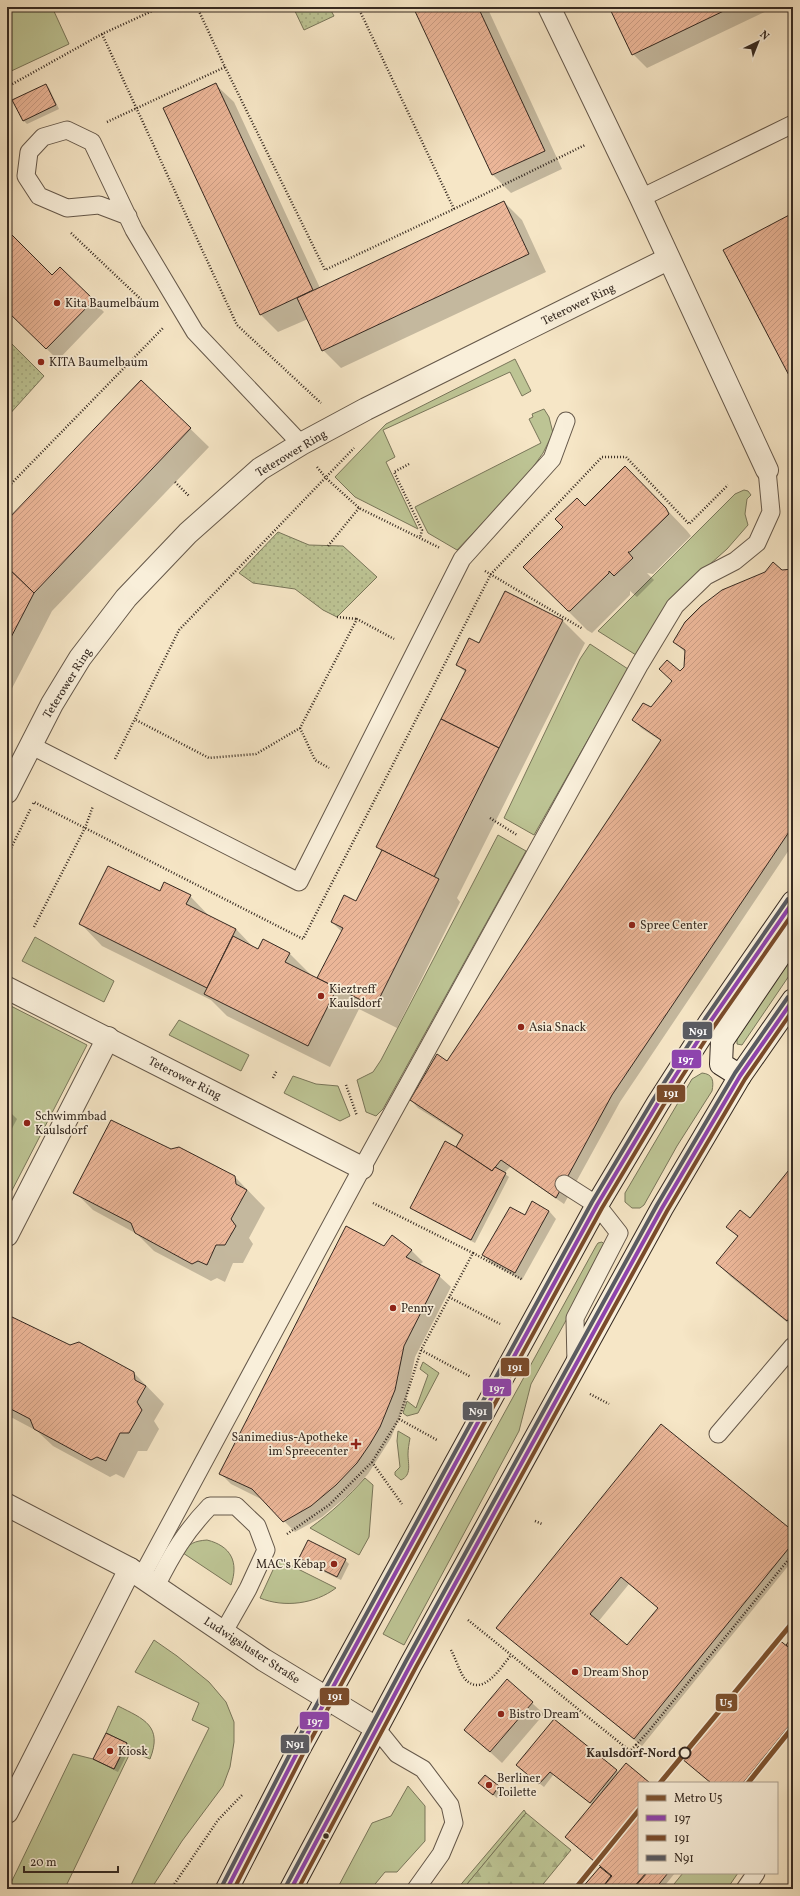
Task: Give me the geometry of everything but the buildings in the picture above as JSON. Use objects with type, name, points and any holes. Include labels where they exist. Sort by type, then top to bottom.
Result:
[{"type":"street","points":[[549,7],[641,198],[668,259],[768,470]]},
{"type":"street","name":"Teterower Ring","points":[[7,792],[52,704],[80,658],[126,598],[188,533],[260,469],[301,444],[438,372],[668,259]]},
{"type":"street","points":[[227,1889],[327,1698],[597,1205],[658,1103],[710,1022],[793,902]]},
{"type":"street","points":[[740,1076],[721,1064],[722,1041],[787,945],[793,928]]},
{"type":"street","name":"Teterower Ring","points":[[7,988],[362,1168]]},
{"type":"street","points":[[291,1889],[376,1728],[662,1208],[740,1076],[793,1000]]},
{"type":"street","points":[[7,1235],[108,1038]]},
{"type":"street","name":"Ludwigsluster Straße","points":[[7,1505],[142,1577],[223,1633],[376,1728]]},
{"type":"street","points":[[7,1812],[142,1577]]},
{"type":"lane","points":[[641,198],[793,124]]},
{"type":"lane","points":[[128,216],[99,206],[67,208],[39,196],[26,176],[29,152],[43,137],[67,130],[92,142],[128,216],[195,332],[301,444]]},
{"type":"lane","points":[[30,745],[299,882],[462,559],[552,459],[566,421]]},
{"type":"lane","points":[[142,1577],[165,1530],[362,1168],[640,664],[675,606],[706,576],[735,561],[756,543],[772,512],[768,470]]},
{"type":"lane","points":[[564,1184],[597,1205],[619,1233],[575,1318],[576,1364]]},
{"type":"lane","points":[[718,1434],[793,1346]]},
{"type":"lane","points":[[142,1577],[175,1548],[191,1525],[210,1506],[236,1506],[257,1526],[266,1550],[248,1589],[223,1633]]},
{"type":"lane","points":[[376,1728],[397,1754],[423,1770],[450,1805],[454,1823],[441,1854],[416,1889]]},
{"type":"lane","points":[[745,1889],[755,1874]]},
{"type":"path","points":[[7,87],[102,34],[161,7]]},
{"type":"path","points":[[197,7],[324,270],[610,133]]},
{"type":"path","points":[[358,7],[454,209]]},
{"type":"path","points":[[102,34],[237,325],[325,406],[335,426]]},
{"type":"path","points":[[79,135],[225,67]]},
{"type":"path","points":[[7,488],[167,324]]},
{"type":"path","points":[[301,444],[307,456],[326,478],[359,508],[491,574],[584,629]]},
{"type":"path","points":[[34,927],[85,828],[102,782],[136,720],[179,630],[359,444]]},
{"type":"path","points":[[409,464],[394,472],[422,530],[420,538]]},
{"type":"path","points":[[175,482],[193,500]]},
{"type":"path","points":[[689,524],[728,485]]},
{"type":"path","points":[[328,546],[359,508]]},
{"type":"path","points":[[337,617],[357,619],[444,665]]},
{"type":"path","points":[[136,720],[208,758],[256,754],[300,728],[357,619]]},
{"type":"path","points":[[490,818],[538,848]]},
{"type":"path","points":[[273,1078],[277,1070]]},
{"type":"path","points":[[346,1085],[357,1116]]},
{"type":"path","points":[[350,1191],[524,1280]]},
{"type":"path","points":[[266,1550],[329,1505],[372,1462],[399,1419],[421,1350],[473,1253]]},
{"type":"path","points":[[449,1297],[500,1324]]},
{"type":"path","points":[[421,1350],[472,1378]]},
{"type":"path","points":[[584,1391],[609,1404]]},
{"type":"path","points":[[399,1419],[437,1440]]},
{"type":"path","points":[[372,1462],[402,1504]]},
{"type":"path","points":[[535,1521],[542,1524]]},
{"type":"path","points":[[468,1620],[630,1751],[648,1732],[793,1554]]},
{"type":"path","points":[[452,1650],[463,1675],[475,1685],[481,1685],[493,1677],[511,1655]]},
{"type":"path","points":[[636,1745],[641,1750]]},
{"type":"path","points":[[171,1889],[218,1820],[235,1803]]},
{"type":"green space","points":[[7,7],[52,7],[69,44],[7,73]]},
{"type":"green space","points":[[293,7],[329,7],[334,16],[304,30]]},
{"type":"green space","points":[[7,339],[44,376],[7,417]]},
{"type":"green space","points":[[515,359],[531,391],[522,396],[510,372],[383,430],[395,457],[386,462],[418,529],[355,497],[335,477],[386,424]]},
{"type":"green space","points":[[544,409],[549,417],[553,433],[543,453],[526,477],[457,550],[428,533],[415,507],[541,443],[529,419],[533,417],[532,414]]},
{"type":"green space","points":[[744,490],[748,491],[751,495],[747,499],[745,514],[748,525],[727,549],[709,565],[636,655],[598,631],[735,494]]},
{"type":"green space","points":[[278,532],[309,545],[343,546],[377,577],[337,617],[323,610],[295,589],[253,583],[239,573]]},
{"type":"green space","points":[[590,644],[628,669],[534,835],[504,818],[580,659]]},
{"type":"green space","points":[[498,835],[526,851],[383,1109],[376,1116],[366,1112],[357,1080],[373,1072],[381,1060]]},
{"type":"green space","points":[[35,937],[114,981],[104,1002],[22,961]]},
{"type":"green space","points":[[793,953],[793,970],[742,1045],[737,1044],[737,1039]]},
{"type":"green space","name":"Schwimmbad Kaulsdorf","points":[[7,1004],[87,1045],[7,1200]]},
{"type":"green space","points":[[179,1020],[249,1055],[241,1071],[169,1035]]},
{"type":"green space","points":[[702,1073],[711,1076],[713,1084],[712,1091],[677,1146],[644,1205],[640,1208],[632,1208],[625,1202],[625,1193],[692,1079]]},
{"type":"green space","points":[[293,1076],[316,1084],[338,1086],[350,1116],[340,1121],[284,1093]]},
{"type":"green space","points":[[602,1242],[605,1245],[602,1255],[531,1384],[519,1431],[404,1645],[383,1634],[596,1246],[598,1243]]},
{"type":"green space","points":[[423,1362],[439,1373],[418,1413],[407,1416],[403,1413],[407,1401],[416,1408],[428,1375],[420,1369]]},
{"type":"green space","points":[[398,1431],[410,1438],[408,1472],[407,1475],[401,1480],[395,1475],[395,1472],[400,1467],[397,1441]]},
{"type":"green space","points":[[365,1478],[373,1485],[369,1537],[359,1555],[310,1528],[325,1517]]},
{"type":"green space","points":[[207,1540],[222,1546],[231,1556],[234,1569],[231,1585],[183,1553],[193,1543]]},
{"type":"green space","points":[[278,1559],[336,1588],[319,1598],[299,1603],[279,1603],[260,1598]]},
{"type":"green space","points":[[154,1640],[177,1656],[209,1682],[226,1702],[234,1722],[234,1742],[230,1767],[223,1786],[182,1841],[151,1889],[129,1889],[209,1728],[192,1720],[199,1703],[135,1672]]},
{"type":"green space","points":[[118,1706],[136,1715],[149,1725],[154,1739],[150,1759],[131,1751],[66,1886],[71,1889],[8,1889],[73,1754],[93,1759],[114,1769],[127,1743],[106,1733]]},
{"type":"green space","points":[[408,1786],[425,1806],[425,1841],[397,1872],[385,1872],[371,1889],[337,1889],[372,1823],[391,1816]]},
{"type":"green space","points":[[524,1810],[526,1813],[463,1889],[457,1889]]},
{"type":"green space","points":[[526,1813],[571,1850],[539,1889],[463,1889]]},
{"type":"green space","points":[[682,1874],[737,1874],[727,1889],[670,1889]]},
{"type":"metro line","name":"U5","points":[[661,1782],[793,1622]]},
{"type":"metro line","name":"U5","points":[[749,1782],[793,1727]]},
{"type":"metro line","name":"U5","points":[[575,1889],[638,1811]]},
{"type":"transit line","name":"N91","points":[[222,1886],[293,1748],[592,1202],[653,1100],[705,1019],[788,899]]},
{"type":"transit line","name":"197","points":[[227,1889],[298,1751],[597,1205],[658,1103],[710,1022],[793,902]]},
{"type":"transit line","name":"191","points":[[234,1889],[303,1754],[602,1208],[663,1106],[715,1025],[793,913]]},
{"type":"transit line","name":"N91","points":[[286,1886],[406,1661],[657,1205],[735,1073],[788,997]]},
{"type":"transit line","name":"197","points":[[291,1889],[411,1664],[662,1208],[740,1076],[793,1000]]},
{"type":"transit line","name":"191","points":[[298,1889],[416,1667],[667,1211],[745,1079],[793,1010]]},
{"type":"place","name":"Kita Baumelbaum","points":[[57,303]]},
{"type":"place","name":"KITA Baumelbaum","points":[[41,362]]},
{"type":"place","name":"Spree Center","points":[[632,925]]},
{"type":"place","name":"Kieztreff Kaulsdorf","points":[[321,996]]},
{"type":"place","name":"Asia Snack","points":[[521,1027]]},
{"type":"place","name":"Schwimmbad Kaulsdorf","points":[[27,1123]]},
{"type":"place","name":"Penny","points":[[393,1308]]},
{"type":"place","name":"Sanimedius-Apotheke im Spreecenter","points":[[356,1444]]},
{"type":"place","name":"MAC's Kebap","points":[[334,1564]]},
{"type":"place","name":"Dream Shop","points":[[575,1672]]},
{"type":"place","name":"Bistro Dream","points":[[501,1714]]},
{"type":"place","name":"Kiosk","points":[[110,1751]]},
{"type":"place","name":"Kaulsdorf-Nord","points":[[685,1753]]},
{"type":"place","name":"Berliner Toilette","points":[[489,1785]]}]
